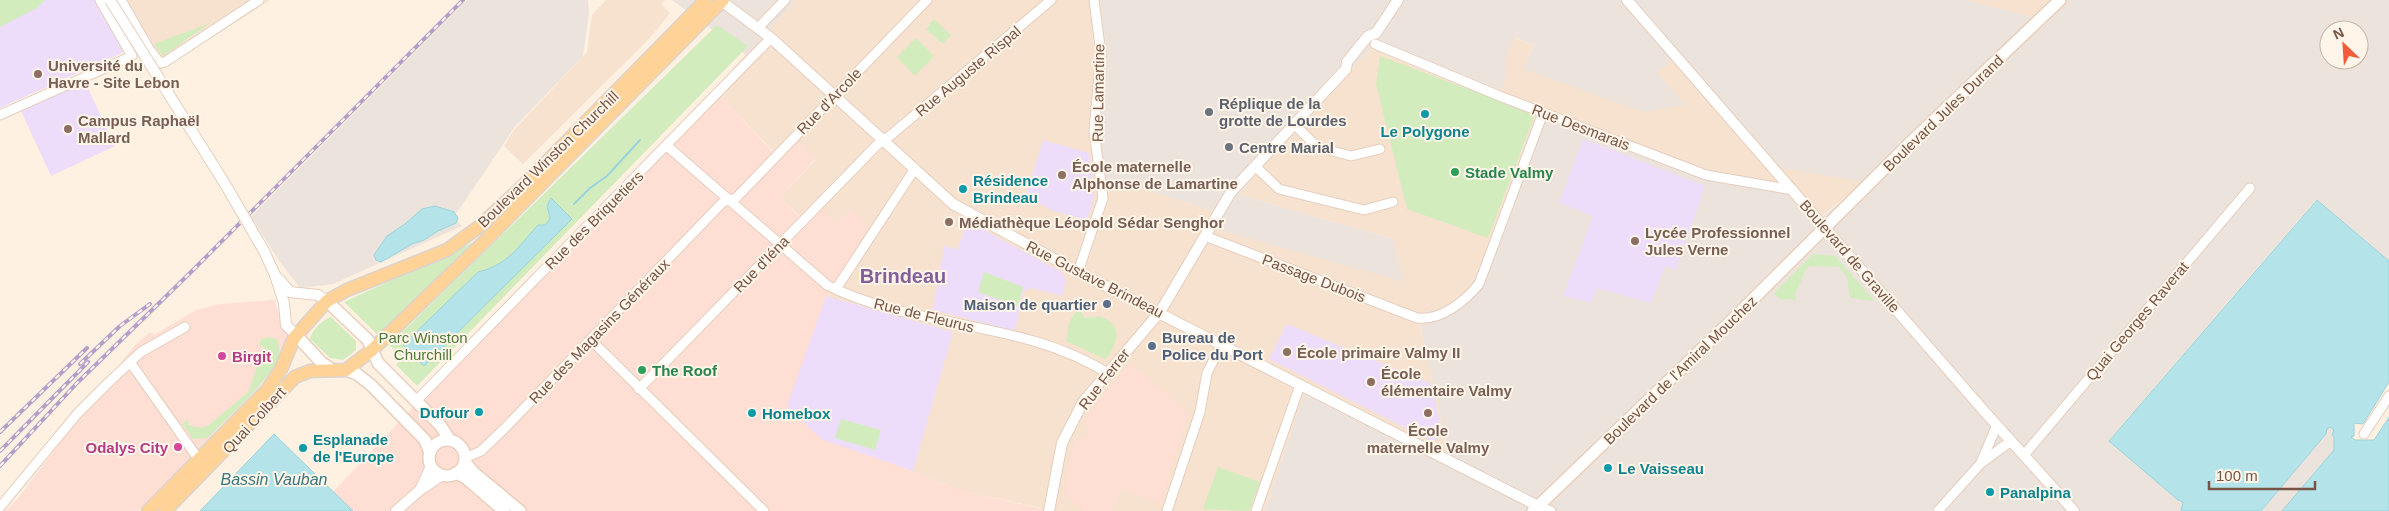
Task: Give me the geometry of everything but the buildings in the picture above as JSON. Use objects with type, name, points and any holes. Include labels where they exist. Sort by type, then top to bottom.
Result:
[{"type":"main road","name":"Boulevard Winston Churchill","points":[[268,389],[281,370],[296,335],[322,298],[447,250],[480,226],[542,167],[706,0]]},
{"type":"main road","name":"Boulevard Winston Churchill","points":[[346,370],[372,350],[477,249],[721,0]]},
{"type":"main road","name":"Boulevard Jules Durand","points":[[1826,228],[1912,141],[2060,0]]},
{"type":"main road","name":"Boulevard de l'Amiral Mouchez","points":[[1538,509],[1826,228]]},
{"type":"main road","points":[[322,298],[368,340],[378,363],[440,425],[450,440],[459,444],[465,460],[473,472],[520,511]]},
{"type":"main road","points":[[296,335],[321,362],[331,369],[346,370],[357,374],[371,385],[425,440],[430,453],[431,466],[442,475],[456,473],[466,478],[504,511]]},
{"type":"main road","name":"Quai Colbert","points":[[165,511],[217,460],[295,377],[310,370],[331,369]]},
{"type":"main road","name":"Quai Colbert","points":[[148,511],[268,389]]},
{"type":"main road","points":[[430,453],[436,443],[450,440]]},
{"type":"main road","points":[[456,473],[465,460]]},
{"type":"street","points":[[0,115],[132,56],[100,0]]},
{"type":"street","points":[[110,0],[225,184],[261,246],[275,275],[284,303],[285,321],[296,335]]},
{"type":"street","points":[[121,0],[149,49],[160,63],[165,62],[259,0]]},
{"type":"street","points":[[239,0],[245,9]]},
{"type":"street","name":"Rue Gustave Brindeau","points":[[721,0],[771,38],[953,204],[1078,272],[1160,312],[1538,509]]},
{"type":"street","points":[[758,28],[785,0]]},
{"type":"street","name":"Rue d'Arcole","points":[[729,200],[736,198],[834,94],[927,0]]},
{"type":"street","name":"Rue Auguste Rispal","points":[[883,141],[1051,0]]},
{"type":"street","name":"Rue Lamartine","points":[[1078,272],[1102,198],[1094,131],[1101,54],[1094,0]]},
{"type":"street","name":"Rue Ferrer","points":[[1052,510],[1062,443],[1083,402],[1160,312],[1231,192],[1346,69],[1346,62],[1368,36],[1377,30],[1398,0]]},
{"type":"street","name":"Boulevard de Graville","points":[[1627,0],[2074,511]]},
{"type":"street","name":"Rue des Briquetiers","points":[[416,401],[445,369],[667,146],[771,38]]},
{"type":"street","name":"Rue Desmarais","points":[[1375,44],[1543,113],[1706,175],[1792,190]]},
{"type":"street","name":"Passage Dubois","points":[[1204,236],[1424,318],[1459,305],[1479,284],[1543,113]]},
{"type":"street","points":[[1294,124],[1317,147],[1350,156],[1380,149]]},
{"type":"street","name":"Rue d'Iéna","points":[[639,389],[883,141]]},
{"type":"street","name":"Rue de Fleurus","points":[[667,146],[827,285],[848,296],[940,321],[1053,346],[1107,373]]},
{"type":"street","points":[[1255,166],[1279,189],[1364,210],[1393,202]]},
{"type":"street","points":[[836,289],[914,170]]},
{"type":"street","name":"Quai Georges Raverat","points":[[2024,455],[2250,188]]},
{"type":"street","name":"Rue des Magasins Généraux","points":[[465,460],[481,451],[724,202],[729,200]]},
{"type":"street","points":[[275,275],[290,292],[322,298]]},
{"type":"street","points":[[0,508],[77,414],[130,362],[141,352],[185,328]]},
{"type":"street","points":[[591,340],[764,511]]},
{"type":"street","points":[[1167,511],[1200,412],[1206,373],[1222,344]]},
{"type":"street","points":[[130,362],[200,459],[202,466],[200,476]]},
{"type":"street","points":[[1256,511],[1300,385]]},
{"type":"street","points":[[2364,434],[2389,396]]},
{"type":"street","points":[[1980,463],[1997,425]]},
{"type":"street","points":[[1938,511],[1980,463],[2011,441]]},
{"type":"street","points":[[200,459],[210,463],[217,460]]},
{"type":"street","points":[[420,490],[431,466]]},
{"type":"street","points":[[396,511],[420,490],[442,475]]},
{"type":"street","points":[[1538,509],[1551,511]]},
{"type":"shaded area","name":"Université du Havre - Site Lebon","points":[[0,0],[95,0],[124,52],[0,108]]},
{"type":"shaded area","points":[[110,0],[270,0],[157,73]]},
{"type":"shaded area","points":[[467,0],[588,0],[589,14],[583,56],[514,128],[454,217],[462,226],[333,284],[300,288],[280,262],[251,217]]},
{"type":"shaded area","points":[[606,0],[665,0],[661,4],[670,13],[649,39],[523,164],[504,146],[513,131],[587,52],[592,15]]},
{"type":"shaded area","points":[[672,0],[795,0],[747,56]]},
{"type":"shaded area","points":[[795,0],[1100,0],[1107,56],[1098,132],[1107,184],[1120,182],[1208,209],[1403,282],[1393,239],[1240,195],[1254,174],[1379,40],[1498,89],[1502,88],[1506,75],[1506,58],[1513,37],[1534,45],[1523,69],[1685,105],[1656,72],[1679,55],[1864,182],[1814,222],[1480,268],[1470,287],[1455,302],[1438,309],[1417,314],[1452,467],[1305,392],[1265,511],[1041,511],[1041,508],[963,491],[820,436],[789,405],[831,291],[836,224],[802,218],[780,198],[815,160],[791,135],[774,152],[714,90]]},
{"type":"shaded area","points":[[1100,0],[1965,0],[2033,17],[2049,0],[2389,0],[2389,261],[2318,200],[2314,202],[2109,440],[2178,500],[2184,502],[2181,511],[1265,511],[1305,392],[1452,467],[1417,313],[1438,309],[1455,302],[1470,287],[1480,268],[1538,116],[1709,179],[1775,190],[1792,196],[1815,223],[1864,182],[1782,168],[1679,55],[1657,72],[1685,105],[1643,112],[1523,69],[1534,45],[1514,37],[1506,58],[1506,75],[1502,88],[1498,89],[1379,40],[1254,174],[1240,195],[1393,239],[1404,282],[1220,230],[1207,224],[1214,211],[1120,182],[1107,184],[1098,132],[1107,56]]},
{"type":"shaded area","points":[[1965,0],[2049,0],[2033,17]]},
{"type":"shaded area","name":"Campus Raphaël Mallard","points":[[85,82],[115,146],[51,176],[21,111]]},
{"type":"shaded area","points":[[714,90],[773,152],[791,135],[815,159],[780,198],[801,218],[817,203],[836,224],[850,209],[870,228],[831,291],[789,405],[820,436],[963,491],[1042,509],[1041,511],[315,511]]},
{"type":"shaded area","name":"Lycée Professionnel Jules Verne","points":[[1583,139],[1705,186],[1676,270],[1665,266],[1651,303],[1597,288],[1591,303],[1563,296],[1593,216],[1559,203]]},
{"type":"shaded area","name":"École maternelle Alphonse de Lamartine","points":[[1043,140],[1089,153],[1094,198],[1087,220],[1053,211],[1026,196]]},
{"type":"shaded area","points":[[968,221],[1061,272],[1066,280],[1063,296],[1032,288],[1023,292],[1015,331],[933,310],[944,245],[957,250]]},
{"type":"shaded area","points":[[826,296],[953,332],[913,471],[821,439],[787,406]]},
{"type":"shaded area","points":[[274,300],[294,351],[138,511],[4,511],[15,502],[134,346],[150,332],[154,335],[196,310],[220,304]]},
{"type":"shaded area","name":"École élémentaire Valmy","points":[[1287,324],[1430,383],[1443,434],[1433,442],[1269,359]]},
{"type":"shaded area","points":[[1130,363],[1188,413],[1161,503],[1121,489],[1112,511],[1084,511],[1064,492],[1075,439],[1086,438],[1089,429],[1084,421]]},
{"type":"shaded area","points":[[2330,427],[2334,430],[2334,450],[2282,511],[2261,511],[2326,435],[2327,429]]},
{"type":"green space","points":[[0,0],[45,0],[37,8],[0,27]]},
{"type":"green space","points":[[934,19],[951,35],[943,44],[926,29]]},
{"type":"green space","points":[[210,23],[163,56],[154,44]]},
{"type":"green space","name":"Parc Winston Churchill","points":[[717,25],[748,46],[417,386],[396,365],[402,357],[389,345]]},
{"type":"green space","points":[[916,38],[934,56],[915,76],[897,57]]},
{"type":"green space","name":"Stade Valmy","points":[[1380,56],[1535,114],[1488,238],[1407,209],[1376,84]]},
{"type":"green space","points":[[476,241],[379,336],[344,302]]},
{"type":"green space","points":[[1813,254],[1835,256],[1875,301],[1850,298],[1847,277],[1839,267],[1809,266],[1804,272],[1795,293],[1796,300],[1779,299],[1774,293]]},
{"type":"green space","points":[[984,272],[1023,287],[1018,307],[978,292]]},
{"type":"green space","points":[[1078,309],[1085,318],[1101,317],[1109,320],[1116,330],[1113,348],[1105,359],[1066,341],[1070,321]]},
{"type":"green space","points":[[331,317],[356,341],[356,350],[343,360],[330,358],[310,339],[318,326],[324,320]]},
{"type":"green space","points":[[269,337],[277,339],[279,355],[268,375],[208,438],[193,439],[182,424],[185,421],[189,421],[188,425],[202,428],[210,424],[248,392],[264,347],[259,345],[261,339]]},
{"type":"green space","points":[[841,419],[881,430],[875,450],[835,438]]},
{"type":"green space","points":[[1218,467],[1260,482],[1249,511],[1203,509]]},
{"type":"water","points":[[551,198],[572,219],[424,366],[403,345],[478,272],[505,260],[538,225],[546,225],[550,218],[547,206]]},
{"type":"water","points":[[2317,200],[2389,261],[2389,382],[2363,424],[2354,423],[2354,436],[2351,437],[2355,440],[2374,440],[2389,417],[2389,511],[2282,511],[2334,450],[2334,436],[2332,435],[2334,430],[2330,427],[2261,511],[2181,511],[2183,502],[2178,500],[2109,441]]},
{"type":"water","points":[[435,206],[454,212],[458,218],[456,223],[424,240],[412,244],[381,262],[376,260],[374,255],[387,236],[422,209]]},
{"type":"water","name":"Bassin Vauban","points":[[274,434],[350,508],[353,511],[200,511]]},
{"type":"waterway","points":[[574,204],[590,188],[607,176],[640,140]]},
{"type":"railway","points":[[0,466],[77,383],[190,273],[463,0]]},
{"type":"railway","points":[[80,364],[120,326],[150,304]]},
{"type":"railway","points":[[0,432],[87,348]]},
{"type":"railway","points":[[0,451],[88,362]]},
{"type":"place","name":"Université du Havre - Site Lebon","points":[[38,74]]},
{"type":"place","name":"Réplique de la grotte de Lourdes","points":[[1209,112]]},
{"type":"place","name":"Le Polygone","points":[[1425,114]]},
{"type":"place","name":"Campus Raphaël Mallard","points":[[68,129]]},
{"type":"place","name":"Centre Marial","points":[[1229,147]]},
{"type":"place","name":"Stade Valmy","points":[[1455,172]]},
{"type":"place","name":"École maternelle Alphonse de Lamartine","points":[[1062,175]]},
{"type":"place","name":"Résidence Brindeau","points":[[963,189]]},
{"type":"place","name":"Médiathèque Léopold Sédar Senghor","points":[[949,222]]},
{"type":"place","name":"Lycée Professionnel Jules Verne","points":[[1635,241]]},
{"type":"place","name":"Maison de quartier","points":[[1107,304]]},
{"type":"place","name":"Bureau de Police du Port","points":[[1152,346]]},
{"type":"place","name":"École primaire Valmy II","points":[[1287,352]]},
{"type":"place","name":"Birgit","points":[[222,356]]},
{"type":"place","name":"The Roof","points":[[642,370]]},
{"type":"place","name":"École élémentaire Valmy","points":[[1371,382]]},
{"type":"place","name":"Dufour","points":[[479,412]]},
{"type":"place","name":"Homebox","points":[[752,413]]},
{"type":"place","name":"École maternelle Valmy","points":[[1428,413]]},
{"type":"place","name":"Odalys City","points":[[178,447]]},
{"type":"place","name":"Esplanade de l'Europe","points":[[303,448]]},
{"type":"place","name":"Le Vaisseau","points":[[1608,468]]},
{"type":"place","name":"Panalpina","points":[[1990,492]]},
{"type":"district","name":"Brindeau","points":[[903,276]]}]
